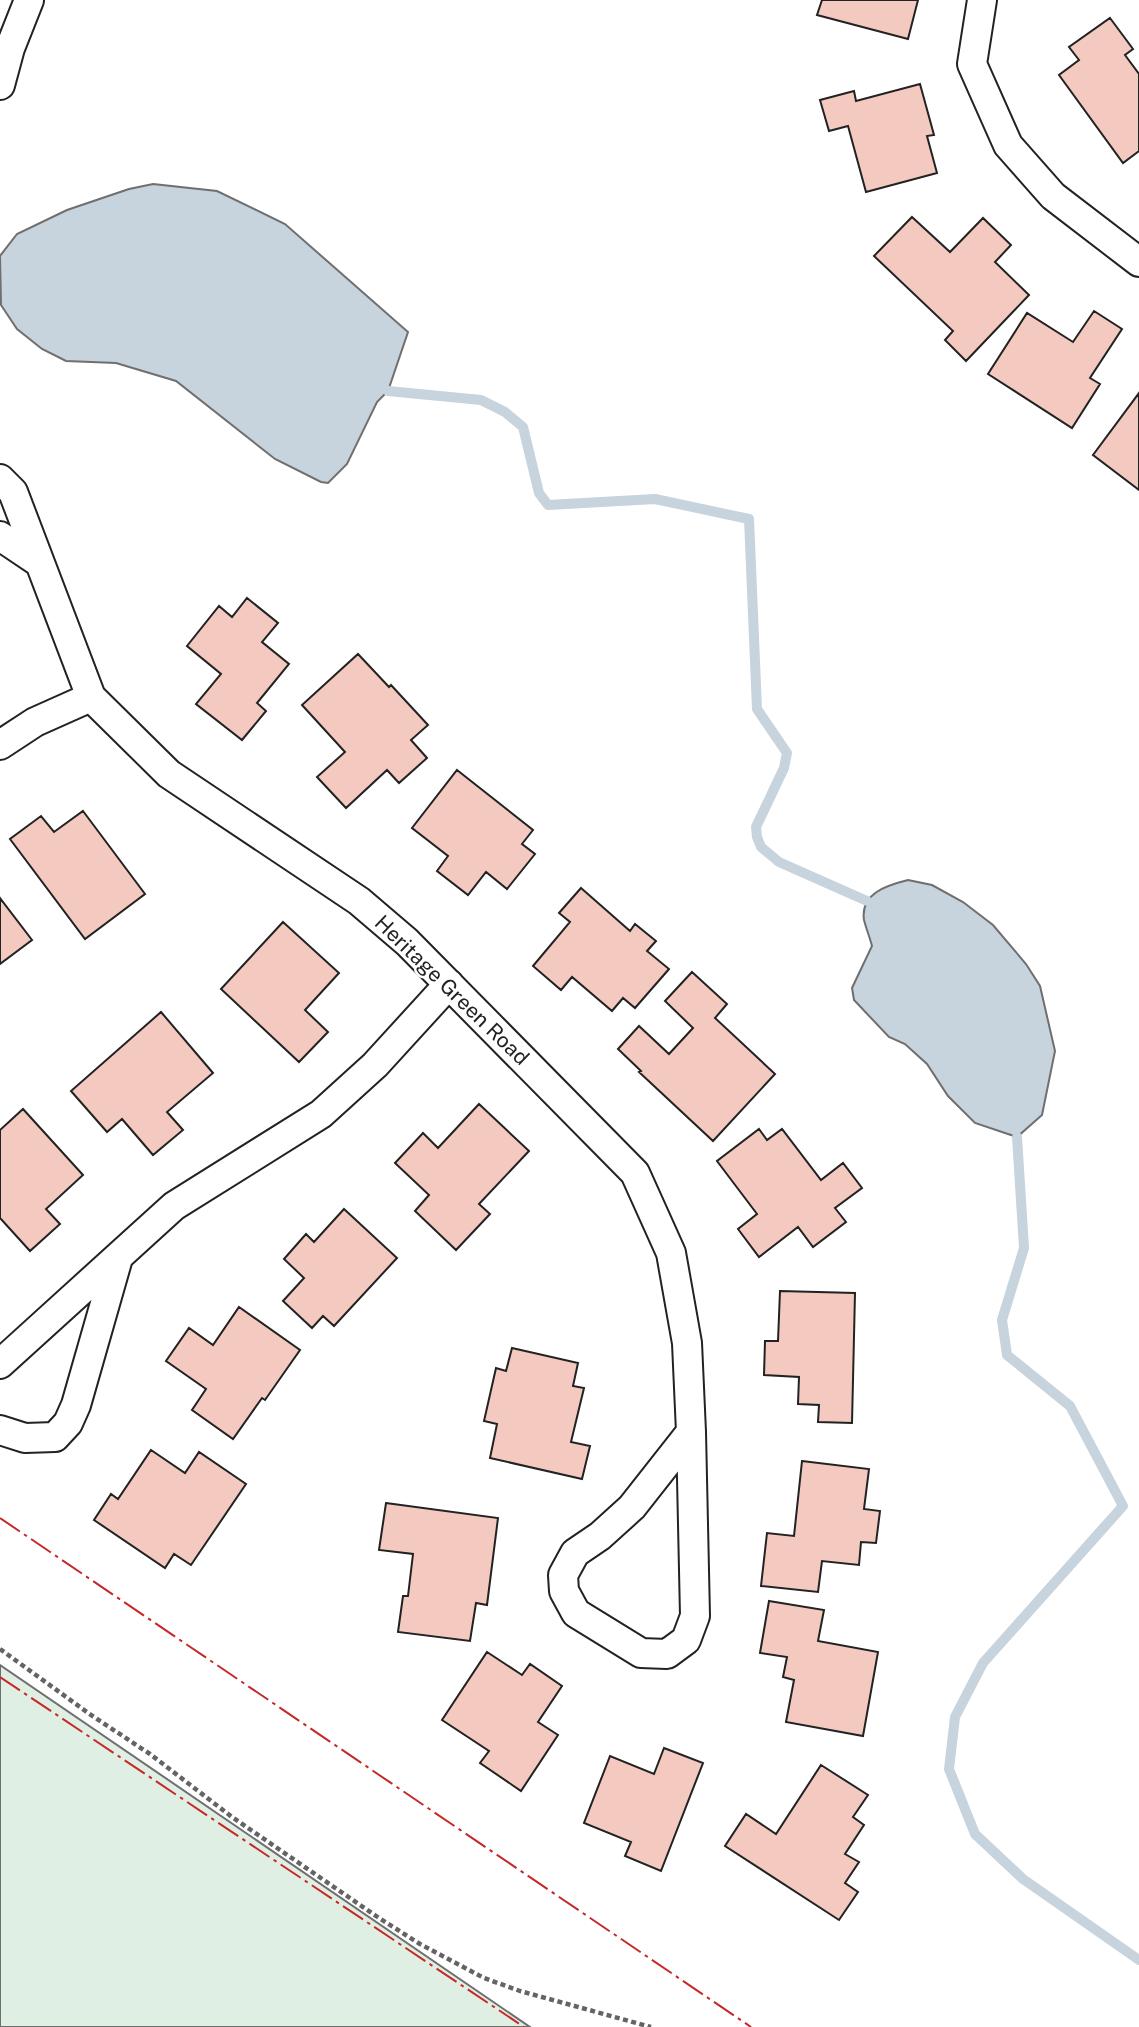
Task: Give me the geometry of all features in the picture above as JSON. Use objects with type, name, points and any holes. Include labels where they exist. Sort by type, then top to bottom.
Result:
[{"type":"street","points":[[0,85],[10,48],[29,0]]},
{"type":"street","points":[[982,0],[972,64],[1008,145],[1054,197],[1139,262]]},
{"type":"street","name":"Heritage Green Road","points":[[0,479],[13,492],[91,697],[169,774],[359,901],[407,942],[635,1173],[671,1253],[687,1343],[691,1432],[695,1616],[686,1640],[667,1654],[640,1653],[576,1613],[565,1591],[563,1575],[575,1553],[600,1536],[632,1507],[691,1432]]},
{"type":"street","points":[[0,536],[40,563]]},
{"type":"street","points":[[0,745],[35,722],[91,697]]},
{"type":"street","points":[[0,1364],[174,1206],[321,1114],[375,1065],[449,984]]},
{"type":"street","points":[[0,1430],[25,1438],[54,1437],[68,1423],[76,1405],[118,1258]]},
{"type":"path","points":[[0,1649],[150,1754],[233,1817],[420,1944],[484,1978],[520,1992],[651,2027]]},
{"type":"green space","points":[[0,1665],[530,2027],[0,2027]]},
{"type":"shaded area","points":[[153,184],[217,191],[285,224],[408,332],[388,391],[377,402],[347,464],[328,483],[275,459],[176,381],[116,363],[66,361],[42,349],[17,329],[1,305],[0,256],[17,234],[67,210],[129,189]]},
{"type":"shaded area","points":[[908,880],[932,885],[963,902],[993,925],[1026,964],[1040,986],[1055,1051],[1042,1115],[1017,1137],[975,1123],[948,1096],[927,1064],[905,1044],[889,1037],[854,1000],[852,988],[872,946],[864,920],[866,903],[884,888]]},
{"type":"building","points":[[822,0],[918,0],[908,39],[817,15]]},
{"type":"building","points":[[1110,18],[1133,49],[1125,55],[1139,74],[1139,151],[1123,163],[1059,75],[1079,60],[1069,47]]},
{"type":"building","points":[[920,84],[934,135],[927,136],[937,173],[866,192],[848,126],[829,131],[820,100],[854,91],[856,101]]},
{"type":"building","points":[[912,217],[950,252],[983,218],[1011,245],[995,262],[1029,295],[966,361],[945,340],[953,331],[874,256]]},
{"type":"building","points":[[1094,311],[1122,329],[1090,378],[1100,384],[1072,428],[988,374],[1027,313],[1073,342]]},
{"type":"building","points":[[1139,393],[1139,490],[1093,455]]},
{"type":"building","points":[[247,598],[278,623],[262,642],[289,664],[257,703],[266,711],[242,740],[196,704],[221,674],[187,646],[219,606],[232,617]]},
{"type":"building","points":[[358,654],[428,725],[411,740],[427,758],[399,783],[387,770],[346,808],[317,777],[345,752],[302,705]]},
{"type":"building","points":[[457,770],[533,830],[522,844],[535,854],[507,889],[486,872],[468,895],[437,871],[448,856],[412,828]]},
{"type":"building","points":[[83,811],[145,894],[85,939],[10,839],[41,816],[54,832]]},
{"type":"building","points":[[581,888],[630,931],[635,924],[656,941],[647,951],[669,969],[635,1008],[623,998],[612,1011],[572,977],[561,990],[533,966],[570,922],[559,913]]},
{"type":"building","points":[[0,898],[32,940],[0,964]]},
{"type":"building","points":[[283,922],[339,973],[305,1010],[328,1032],[299,1062],[221,989]]},
{"type":"building","points":[[692,972],[727,1004],[715,1018],[775,1074],[713,1141],[618,1049],[639,1026],[669,1054],[693,1028],[665,1001]]},
{"type":"building","points":[[161,1012],[213,1073],[167,1112],[183,1130],[153,1155],[122,1119],[107,1132],[71,1091]]},
{"type":"building","points":[[479,1104],[529,1151],[479,1204],[490,1214],[456,1250],[415,1211],[429,1195],[395,1163],[423,1133],[438,1148]]},
{"type":"building","points":[[23,1109],[83,1175],[46,1209],[60,1224],[30,1251],[0,1218],[0,1130]]},
{"type":"building","points":[[759,1129],[767,1140],[782,1129],[821,1180],[843,1163],[862,1188],[835,1208],[846,1222],[813,1247],[798,1227],[759,1257],[738,1229],[757,1214],[717,1161]]},
{"type":"building","points":[[344,1209],[397,1258],[334,1326],[323,1316],[312,1328],[283,1301],[304,1278],[284,1259],[306,1234],[314,1242]]},
{"type":"building","points":[[780,1291],[855,1293],[852,1423],[818,1422],[819,1405],[798,1404],[799,1377],[764,1375],[765,1341],[778,1341]]},
{"type":"building","points":[[239,1307],[300,1350],[265,1400],[262,1398],[233,1439],[192,1410],[206,1389],[166,1361],[189,1328],[213,1345]]},
{"type":"building","points":[[512,1348],[578,1363],[573,1386],[584,1388],[571,1442],[590,1446],[582,1479],[490,1458],[497,1424],[484,1421],[496,1368],[506,1371]]},
{"type":"building","points":[[151,1450],[185,1473],[199,1452],[246,1484],[191,1565],[174,1554],[165,1568],[94,1520],[111,1494],[118,1499]]},
{"type":"building","points":[[802,1461],[869,1469],[864,1509],[880,1511],[876,1543],[861,1542],[859,1565],[822,1561],[818,1592],[761,1586],[767,1533],[794,1536]]},
{"type":"building","points":[[386,1503],[498,1518],[487,1605],[476,1603],[470,1641],[398,1632],[403,1596],[408,1596],[413,1554],[379,1550]]},
{"type":"building","points":[[769,1601],[824,1610],[818,1641],[878,1652],[863,1736],[786,1722],[794,1680],[783,1677],[787,1657],[760,1653]]},
{"type":"building","points":[[487,1652],[522,1675],[530,1664],[562,1686],[538,1722],[558,1735],[521,1791],[480,1763],[489,1751],[442,1720]]},
{"type":"building","points":[[664,1748],[703,1763],[661,1871],[625,1856],[631,1842],[584,1823],[610,1756],[654,1774]]},
{"type":"building","points":[[821,1765],[868,1795],[853,1817],[864,1825],[845,1854],[859,1862],[845,1883],[858,1892],[839,1920],[725,1846],[746,1814],[776,1834]]},
{"type":"waterway","points":[[388,391],[481,400],[505,412],[523,427],[539,493],[548,505],[655,499],[749,519],[757,709],[787,753],[784,768],[756,827],[757,837],[761,847],[779,862],[867,901]]},
{"type":"waterway","points":[[1017,1137],[1024,1248],[1002,1320],[1007,1355],[1070,1406],[1123,1506],[983,1663],[955,1717],[949,1769],[975,1834],[1023,1879],[1139,1960]]},
{"type":"power","points":[[0,1518],[751,2027]]},
{"type":"power","points":[[0,1677],[524,2027]]}]
